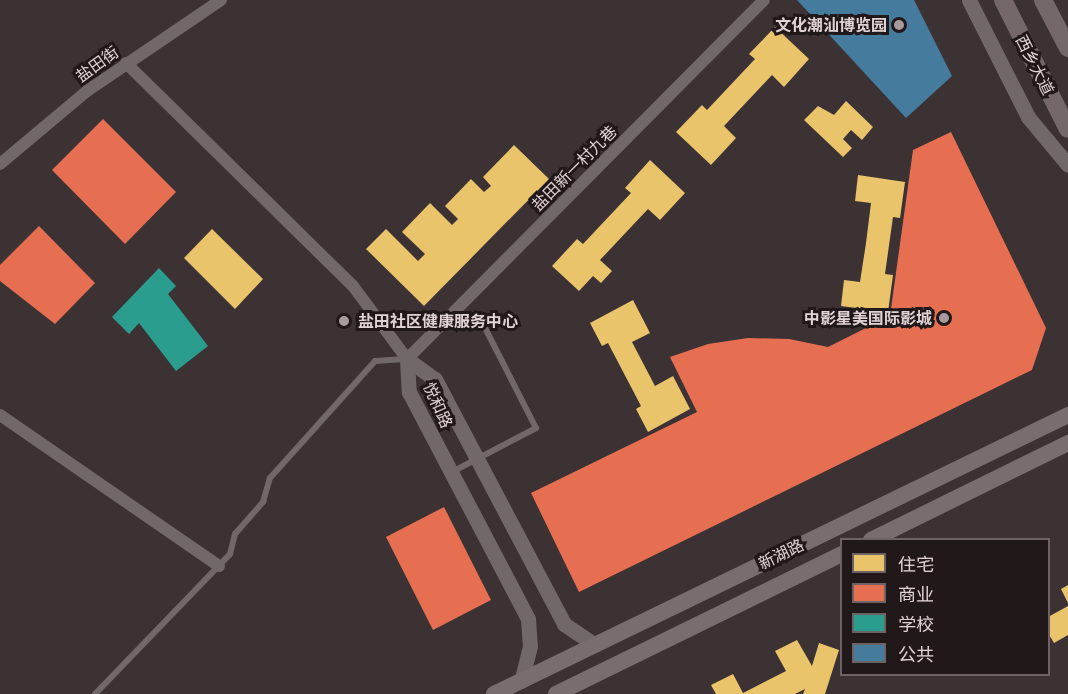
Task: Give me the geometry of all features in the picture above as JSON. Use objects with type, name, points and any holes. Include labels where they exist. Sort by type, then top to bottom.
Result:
[{"type":"main road","name":"西乡大道","points":[[1003,0],[1068,129]]},
{"type":"main road","points":[[1044,0],[1068,48]]},
{"type":"main road","name":"新湖路","points":[[494,694],[1068,415]]},
{"type":"main road","points":[[875,538],[1068,443]]},
{"type":"main road","name":"新湖路","points":[[556,694],[577,689],[840,555]]},
{"type":"street","name":"盐田街","points":[[0,164],[126,63],[221,0]]},
{"type":"street","name":"盐田新一村九巷","points":[[407,359],[764,0]]},
{"type":"street","points":[[969,0],[1028,117],[1068,165]]},
{"type":"street","points":[[126,63],[353,286],[407,359]]},
{"type":"street","name":"悦和路","points":[[407,359],[435,379],[564,624],[595,645]]},
{"type":"street","name":"悦和路","points":[[407,359],[409,392],[528,619],[531,636],[521,681]]},
{"type":"street","points":[[0,415],[219,566]]},
{"type":"lane","points":[[451,472],[536,428],[482,322]]},
{"type":"lane","points":[[95,694],[230,554],[235,534],[263,502],[270,478],[375,361],[407,359]]},
{"type":"building: 住宅","points":[[775,27],[809,59],[784,87],[772,75],[724,126],[736,138],[711,165],[676,132],[702,105],[707,110],[755,59],[749,54]]},
{"type":"building: 住宅","points":[[846,101],[873,127],[862,140],[851,130],[843,139],[852,148],[843,157],[804,120],[818,106],[834,115]]},
{"type":"building: 住宅","points":[[514,145],[549,179],[424,306],[366,249],[386,229],[418,261],[425,254],[402,232],[430,203],[452,225],[458,219],[445,206],[471,179],[484,192],[491,186],[483,177]]},
{"type":"building: 住宅","points":[[650,160],[685,193],[660,220],[648,209],[600,260],[612,271],[601,283],[593,276],[579,291],[552,266],[577,239],[583,244],[631,193],[625,188]]},
{"type":"building: 住宅","points":[[858,175],[905,182],[900,218],[893,217],[885,274],[893,275],[888,312],[841,306],[844,280],[860,282],[866,243],[871,203],[855,201]]},
{"type":"building: 住宅","points":[[212,229],[263,279],[235,309],[184,258]]},
{"type":"building: 住宅","points":[[633,300],[650,333],[632,342],[655,386],[673,376],[690,409],[648,432],[636,409],[641,406],[608,343],[602,346],[590,323]]},
{"type":"building: 住宅","points":[[924,360],[932,378],[919,384],[924,394],[937,388],[944,402],[906,420],[904,416],[831,457],[824,443],[837,436],[832,426],[819,433],[810,415],[859,391],[869,412],[886,404],[876,383]]},
{"type":"building: 住宅","points":[[749,443],[758,461],[745,467],[749,477],[763,471],[769,485],[704,512],[709,523],[686,534],[681,523],[677,525],[666,503],[671,501],[665,489],[686,479],[694,496],[711,488],[701,466]]},
{"type":"building: 住宅","points":[[605,461],[651,554],[593,583],[547,490]]},
{"type":"building: 住宅","points":[[1068,585],[1068,603],[1061,589]]},
{"type":"building: 住宅","points":[[1068,606],[1068,635],[1054,643],[1050,636],[1050,616]]},
{"type":"building: 住宅","points":[[797,640],[812,666],[819,643],[839,650],[825,694],[803,694],[805,689],[795,694],[716,694],[711,685],[733,674],[743,693],[786,671],[775,651]]},
{"type":"building: 商业","points":[[103,119],[176,192],[125,244],[52,170]]},
{"type":"building: 商业","points":[[951,132],[1046,328],[1032,370],[579,592],[531,493],[697,412],[670,357],[708,344],[748,338],[789,339],[828,347],[890,316],[913,150]]},
{"type":"building: 商业","points":[[39,226],[95,283],[55,324],[0,281],[0,265]]},
{"type":"building: 商业","points":[[444,507],[491,600],[433,630],[386,537]]},
{"type":"building: 学校","points":[[159,268],[176,286],[168,294],[208,346],[176,371],[139,323],[129,334],[112,317]]},
{"type":"building: 公共","points":[[797,0],[914,0],[952,76],[906,118]]},
{"type":"place","name":"文化潮汕博览园","points":[[899,25]]},
{"type":"place","name":"中影星美国际影城","points":[[944,318]]},
{"type":"place","name":"盐田社区健康服务中心","points":[[344,321]]}]
